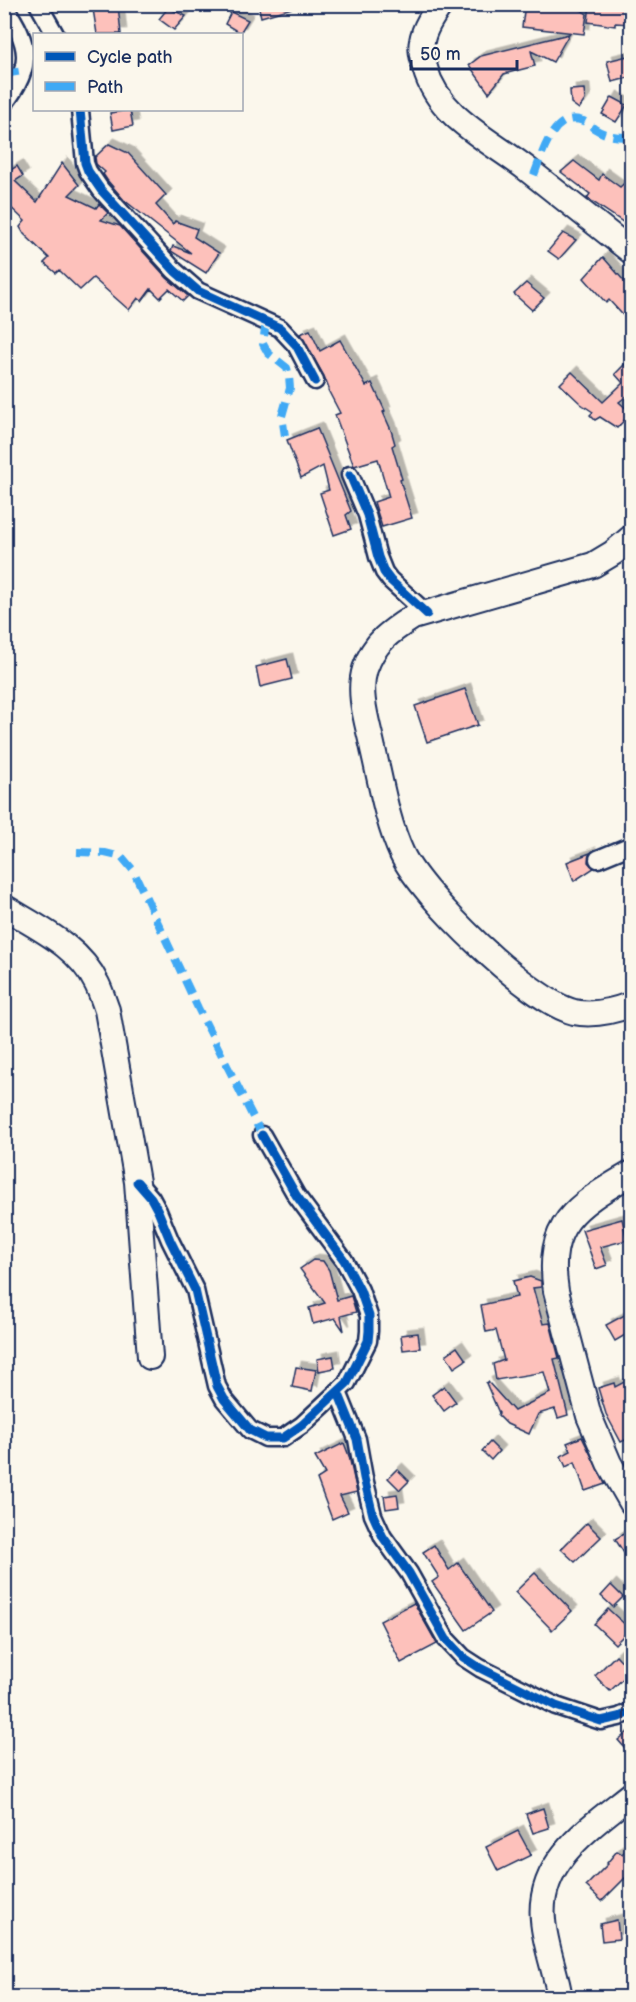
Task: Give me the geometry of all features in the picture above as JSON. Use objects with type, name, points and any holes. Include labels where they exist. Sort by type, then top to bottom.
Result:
[{"type":"main road","points":[[441,4],[431,18],[422,40],[422,56],[428,77],[439,97],[466,126],[525,168],[632,252]]},
{"type":"main road","points":[[632,537],[613,553],[593,565],[413,617],[394,629],[377,644],[364,670],[362,695],[393,827],[402,853],[414,876],[444,910],[493,957],[554,1003],[573,1012],[596,1013],[632,1004]]},
{"type":"main road","points":[[4,907],[66,945],[82,961],[97,983],[107,1010],[114,1039],[137,1182],[150,1357]]},
{"type":"main road","points":[[632,1173],[601,1191],[569,1218],[558,1233],[553,1271],[564,1325],[589,1416],[609,1463],[632,1503]]},
{"type":"main road","points":[[560,1998],[542,1920],[548,1877],[567,1849],[632,1794]]},
{"type":"street","points":[[38,4],[54,33]]},
{"type":"street","points":[[4,6],[23,36],[26,54],[20,80],[4,104]]},
{"type":"street","points":[[80,111],[85,163],[101,190],[175,271],[198,291],[280,328],[296,345],[315,381]]},
{"type":"street","points":[[350,475],[367,515],[384,572],[427,614]]},
{"type":"street","points":[[598,860],[632,845]]},
{"type":"street","points":[[137,1182],[151,1198],[195,1290],[218,1386],[230,1408],[250,1430],[266,1438],[283,1438],[302,1425],[346,1383],[368,1341],[369,1316],[360,1290],[344,1260],[296,1195],[262,1134]]},
{"type":"street","points":[[338,1392],[357,1439],[373,1515],[383,1538],[408,1573],[446,1639],[463,1657],[480,1668],[556,1706],[601,1721],[632,1711]]},
{"type":"building","points":[[258,4],[292,4],[292,8],[261,17]]},
{"type":"building","points":[[525,4],[572,4],[587,14],[584,34],[522,27]]},
{"type":"building","points":[[590,4],[632,6],[632,24],[615,23],[615,26],[588,22]]},
{"type":"building","points":[[118,5],[121,33],[97,33],[93,9]]},
{"type":"building","points":[[168,8],[186,16],[174,30],[159,19]]},
{"type":"building","points":[[231,12],[248,20],[240,33],[225,24]]},
{"type":"building","points":[[569,34],[553,62],[531,51],[535,66],[504,74],[489,93],[469,65],[481,56]]},
{"type":"building","points":[[632,55],[632,77],[612,82],[607,61]]},
{"type":"building","points":[[584,89],[585,100],[579,109],[571,103],[570,90]]},
{"type":"building","points":[[612,97],[627,105],[616,122],[602,114]]},
{"type":"building","points":[[130,111],[133,126],[113,130],[110,113]]},
{"type":"building","points":[[109,144],[128,153],[166,195],[156,205],[173,224],[175,221],[197,229],[194,237],[219,253],[206,273],[171,251],[173,246],[191,253],[124,200],[107,180],[103,174],[105,172],[96,164],[95,157]]},
{"type":"building","points":[[574,161],[599,180],[602,174],[620,187],[632,176],[632,228],[587,198],[590,194],[561,172]]},
{"type":"building","points":[[62,163],[79,185],[69,195],[96,208],[99,204],[108,213],[101,220],[120,226],[167,278],[188,296],[183,301],[169,289],[160,298],[151,289],[142,301],[138,298],[129,310],[93,278],[80,290],[59,270],[56,273],[44,263],[49,258],[24,234],[20,227],[25,221],[4,201],[4,172],[17,166],[23,176],[15,181],[37,202]]},
{"type":"building","points":[[563,233],[576,240],[559,259],[548,251]]},
{"type":"building","points":[[603,257],[632,290],[632,325],[609,300],[606,303],[584,278]]},
{"type":"building","points":[[526,283],[544,298],[532,310],[514,294]]},
{"type":"building","points":[[310,330],[320,351],[340,340],[366,386],[372,383],[391,430],[395,444],[392,446],[402,479],[400,480],[412,518],[382,527],[374,502],[389,497],[378,459],[354,466],[335,415],[340,413],[328,390],[324,376],[300,334]]},
{"type":"building","points":[[632,357],[632,392],[619,402],[631,413],[617,428],[600,417],[595,420],[590,415],[593,412],[560,384],[572,372],[603,402],[623,383],[615,374]]},
{"type":"building","points":[[317,428],[351,511],[346,515],[351,529],[334,535],[320,493],[329,490],[323,466],[301,478],[287,440]]},
{"type":"building","points":[[287,659],[292,679],[260,687],[256,667]]},
{"type":"building","points":[[465,689],[478,725],[427,742],[415,706]]},
{"type":"building","points":[[590,853],[588,862],[594,868],[574,881],[567,862]]},
{"type":"building","points":[[622,1219],[627,1240],[600,1247],[607,1265],[596,1269],[582,1230]]},
{"type":"building","points":[[313,1260],[323,1261],[329,1270],[337,1300],[351,1296],[356,1312],[341,1316],[344,1331],[335,1318],[313,1324],[309,1308],[325,1303],[300,1269]]},
{"type":"building","points":[[530,1277],[541,1281],[541,1287],[533,1288],[543,1324],[550,1323],[559,1358],[554,1359],[568,1415],[558,1418],[555,1409],[538,1414],[529,1434],[507,1424],[498,1415],[486,1383],[488,1382],[514,1411],[550,1393],[544,1372],[496,1380],[493,1364],[504,1360],[496,1330],[486,1332],[481,1305],[517,1297],[513,1281]]},
{"type":"building","points":[[632,1311],[632,1331],[615,1341],[606,1325]]},
{"type":"building","points":[[418,1333],[420,1348],[403,1350],[401,1335]]},
{"type":"building","points":[[457,1347],[466,1360],[454,1368],[446,1355]]},
{"type":"building","points":[[333,1356],[335,1368],[319,1371],[317,1359]]},
{"type":"building","points":[[296,1367],[316,1370],[312,1391],[292,1387]]},
{"type":"building","points":[[632,1378],[632,1437],[621,1442],[606,1414],[598,1388],[614,1383],[615,1387]]},
{"type":"building","points":[[444,1386],[456,1402],[444,1411],[432,1395]]},
{"type":"building","points":[[582,1437],[605,1484],[585,1491],[575,1462],[566,1467],[561,1456],[571,1451],[567,1443]]},
{"type":"building","points":[[490,1442],[499,1451],[491,1460],[482,1451]]},
{"type":"building","points":[[344,1443],[357,1492],[340,1496],[348,1512],[332,1519],[317,1479],[325,1474],[315,1457]]},
{"type":"building","points":[[397,1469],[409,1481],[400,1490],[388,1478]]},
{"type":"building","points":[[397,1494],[399,1507],[386,1509],[384,1496]]},
{"type":"building","points":[[587,1523],[601,1537],[575,1562],[561,1549]]},
{"type":"building","points":[[632,1529],[632,1548],[624,1553],[615,1539]]},
{"type":"building","points":[[434,1545],[449,1570],[458,1563],[492,1612],[466,1630],[432,1582],[439,1577],[423,1552]]},
{"type":"building","points":[[535,1573],[572,1611],[552,1630],[515,1592]]},
{"type":"building","points":[[611,1585],[623,1597],[613,1607],[601,1596]]},
{"type":"building","points":[[414,1603],[437,1644],[401,1663],[380,1621]]},
{"type":"building","points":[[608,1609],[630,1629],[615,1644],[594,1624]]},
{"type":"building","points":[[616,1655],[631,1671],[610,1691],[595,1676]]},
{"type":"building","points":[[632,1729],[632,1756],[618,1740]]},
{"type":"building","points":[[543,1808],[549,1828],[533,1833],[526,1814]]},
{"type":"building","points":[[518,1831],[531,1855],[498,1871],[486,1847]]},
{"type":"building","points":[[632,1844],[632,1883],[625,1878],[602,1901],[586,1886],[608,1864],[617,1851],[622,1854]]},
{"type":"building","points":[[617,1920],[619,1939],[602,1941],[600,1924]]},
{"type":"marked path","points":[[4,74],[23,71]]},
{"type":"marked path","points":[[534,175],[550,136],[564,122],[573,119],[583,121],[608,135],[632,136]]},
{"type":"marked path","points":[[266,321],[263,344],[268,353],[287,368],[289,376],[290,388],[282,416],[285,436]]},
{"type":"marked path","points":[[77,852],[105,853],[122,857],[133,870],[198,1008],[262,1135]]},
{"type":"cycle path","points":[[80,111],[85,163],[101,190],[175,271],[198,291],[280,328],[296,345],[315,381]]},
{"type":"cycle path","points":[[350,475],[367,515],[384,572],[427,614]]},
{"type":"cycle path","points":[[137,1182],[151,1198],[158,1211],[195,1290],[217,1386],[224,1399],[250,1430],[266,1438],[283,1438],[302,1425],[347,1383],[368,1341],[369,1316],[360,1290],[344,1260],[296,1195],[262,1135]]},
{"type":"cycle path","points":[[338,1392],[357,1439],[373,1515],[383,1537],[409,1573],[446,1639],[463,1657],[480,1668],[556,1706],[601,1721],[632,1711]]}]
